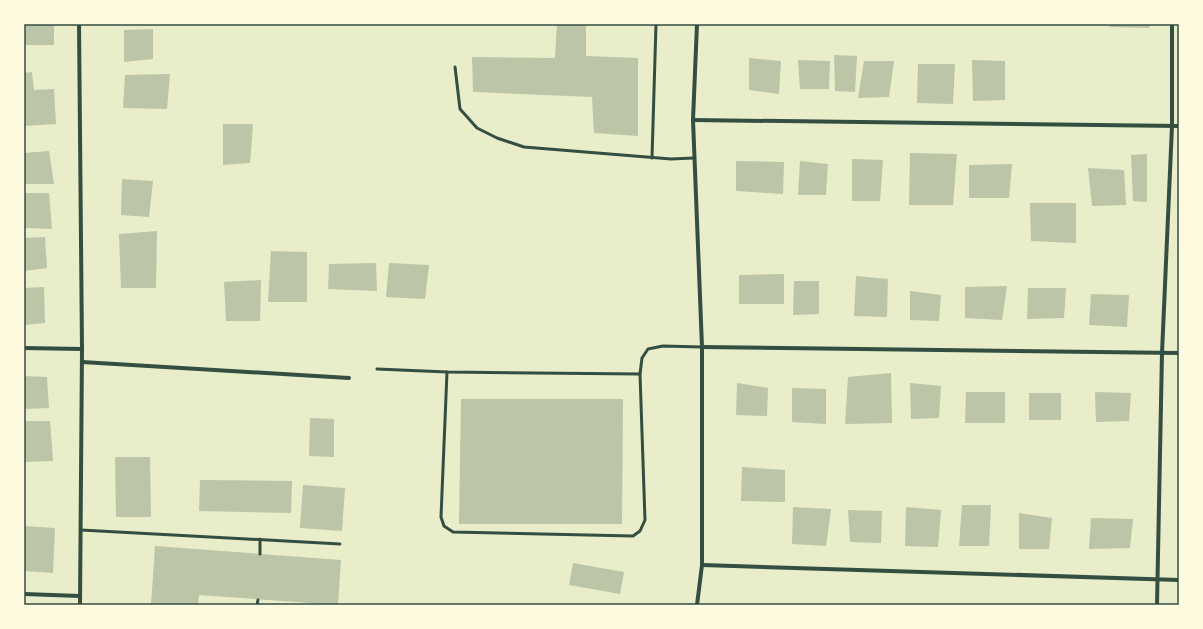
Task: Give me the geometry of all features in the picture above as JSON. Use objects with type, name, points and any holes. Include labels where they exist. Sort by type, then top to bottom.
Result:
[{"type":"street","points":[[79,24],[82,349],[80,605]]},
{"type":"street","points":[[697,24],[693,120],[702,347],[702,564],[697,605]]},
{"type":"street","points":[[1157,605],[1162,353],[1172,126],[1172,24]]},
{"type":"street","points":[[693,120],[1179,126]]},
{"type":"street","points":[[702,347],[1179,353]]},
{"type":"street","points":[[24,348],[82,349]]},
{"type":"street","points":[[82,362],[349,378]]},
{"type":"street","points":[[702,564],[1179,580]]},
{"type":"street","points":[[24,594],[80,596]]},
{"type":"lane","points":[[652,158],[656,24]]},
{"type":"lane","points":[[455,67],[460,109],[477,128],[497,138],[524,147],[652,158],[694,158]]},
{"type":"lane","points":[[446,372],[441,517],[444,526],[453,532],[633,536],[640,531],[645,520],[640,374],[642,358],[648,349],[663,346],[702,347]]},
{"type":"lane","points":[[377,369],[446,372],[640,374]]},
{"type":"lane","points":[[81,530],[340,544]]},
{"type":"lane","points":[[260,539],[260,554]]},
{"type":"lane","points":[[257,605],[258,600]]},
{"type":"building","points":[[24,24],[54,24],[54,45],[24,45]]},
{"type":"building","points":[[557,24],[586,24],[586,56],[638,58],[638,136],[594,133],[592,97],[473,92],[472,57],[555,58]]},
{"type":"building","points":[[1110,24],[1149,24],[1149,28],[1109,27]]},
{"type":"building","points":[[153,29],[153,59],[124,62],[124,30]]},
{"type":"building","points":[[834,55],[857,56],[855,92],[835,91]]},
{"type":"building","points":[[749,58],[781,61],[779,94],[749,90]]},
{"type":"building","points":[[798,60],[830,61],[829,89],[800,89]]},
{"type":"building","points":[[972,60],[1005,61],[1005,100],[973,101]]},
{"type":"building","points":[[864,61],[894,61],[889,97],[858,98]]},
{"type":"building","points":[[918,64],[955,64],[953,104],[917,103]]},
{"type":"building","points":[[32,72],[34,90],[54,89],[56,124],[24,126],[24,73]]},
{"type":"building","points":[[170,74],[167,109],[123,108],[125,75]]},
{"type":"building","points":[[223,124],[253,124],[250,163],[223,165]]},
{"type":"building","points":[[49,151],[54,184],[24,184],[24,153]]},
{"type":"building","points":[[910,153],[957,154],[953,205],[909,205]]},
{"type":"building","points":[[1147,154],[1147,202],[1133,201],[1131,155]]},
{"type":"building","points":[[852,159],[883,160],[880,201],[852,201]]},
{"type":"building","points":[[736,161],[784,162],[783,194],[736,191]]},
{"type":"building","points":[[800,161],[828,164],[826,195],[798,195]]},
{"type":"building","points":[[1012,164],[1009,198],[969,198],[969,165]]},
{"type":"building","points":[[1088,168],[1124,170],[1126,205],[1092,206]]},
{"type":"building","points":[[122,179],[153,181],[149,217],[121,215]]},
{"type":"building","points":[[24,193],[49,193],[52,229],[24,228]]},
{"type":"building","points":[[1030,203],[1076,203],[1076,243],[1031,241]]},
{"type":"building","points":[[157,231],[156,288],[121,288],[119,234]]},
{"type":"building","points":[[45,237],[47,268],[24,271],[24,238]]},
{"type":"building","points":[[271,251],[307,252],[307,302],[268,302]]},
{"type":"building","points":[[376,263],[377,291],[328,289],[329,264]]},
{"type":"building","points":[[389,263],[429,265],[425,299],[386,297]]},
{"type":"building","points":[[784,274],[784,304],[739,304],[739,275]]},
{"type":"building","points":[[856,276],[888,279],[887,317],[854,316]]},
{"type":"building","points":[[261,280],[260,321],[226,321],[224,282]]},
{"type":"building","points":[[794,281],[819,281],[819,314],[793,315]]},
{"type":"building","points":[[1007,286],[1002,320],[965,318],[965,287]]},
{"type":"building","points":[[44,287],[45,323],[24,325],[24,288]]},
{"type":"building","points":[[1028,288],[1066,288],[1064,318],[1027,319]]},
{"type":"building","points":[[910,291],[941,295],[939,321],[910,320]]},
{"type":"building","points":[[1091,294],[1129,295],[1127,327],[1089,325]]},
{"type":"building","points":[[891,373],[892,423],[845,424],[848,377]]},
{"type":"building","points":[[24,376],[47,377],[49,408],[24,409]]},
{"type":"building","points":[[737,383],[768,388],[767,416],[736,415]]},
{"type":"building","points":[[910,383],[941,386],[939,418],[911,419]]},
{"type":"building","points":[[792,388],[826,389],[826,424],[792,422]]},
{"type":"building","points":[[966,392],[1005,392],[1005,423],[965,423]]},
{"type":"building","points":[[1095,392],[1131,393],[1129,421],[1096,422]]},
{"type":"building","points":[[1029,393],[1061,393],[1061,420],[1029,420]]},
{"type":"building","points":[[461,399],[623,399],[622,524],[459,524]]},
{"type":"building","points":[[310,418],[334,419],[334,457],[309,456]]},
{"type":"building","points":[[24,421],[50,421],[53,461],[24,462]]},
{"type":"building","points":[[115,457],[150,457],[151,517],[116,517]]},
{"type":"building","points":[[742,467],[785,470],[785,502],[741,501]]},
{"type":"building","points":[[200,480],[292,481],[291,513],[199,511]]},
{"type":"building","points":[[303,485],[345,488],[342,531],[300,528]]},
{"type":"building","points":[[962,505],[991,505],[989,546],[959,546]]},
{"type":"building","points":[[793,507],[831,509],[826,546],[792,544]]},
{"type":"building","points":[[906,507],[941,510],[938,547],[905,546]]},
{"type":"building","points":[[848,510],[882,511],[881,543],[850,542]]},
{"type":"building","points":[[1019,513],[1052,518],[1049,549],[1019,549]]},
{"type":"building","points":[[1091,518],[1133,519],[1130,548],[1089,549]]},
{"type":"building","points":[[24,526],[55,528],[53,573],[24,571]]},
{"type":"building","points":[[155,546],[341,560],[338,605],[199,595],[198,605],[151,605]]},
{"type":"building","points":[[573,563],[624,572],[620,594],[569,585]]}]
